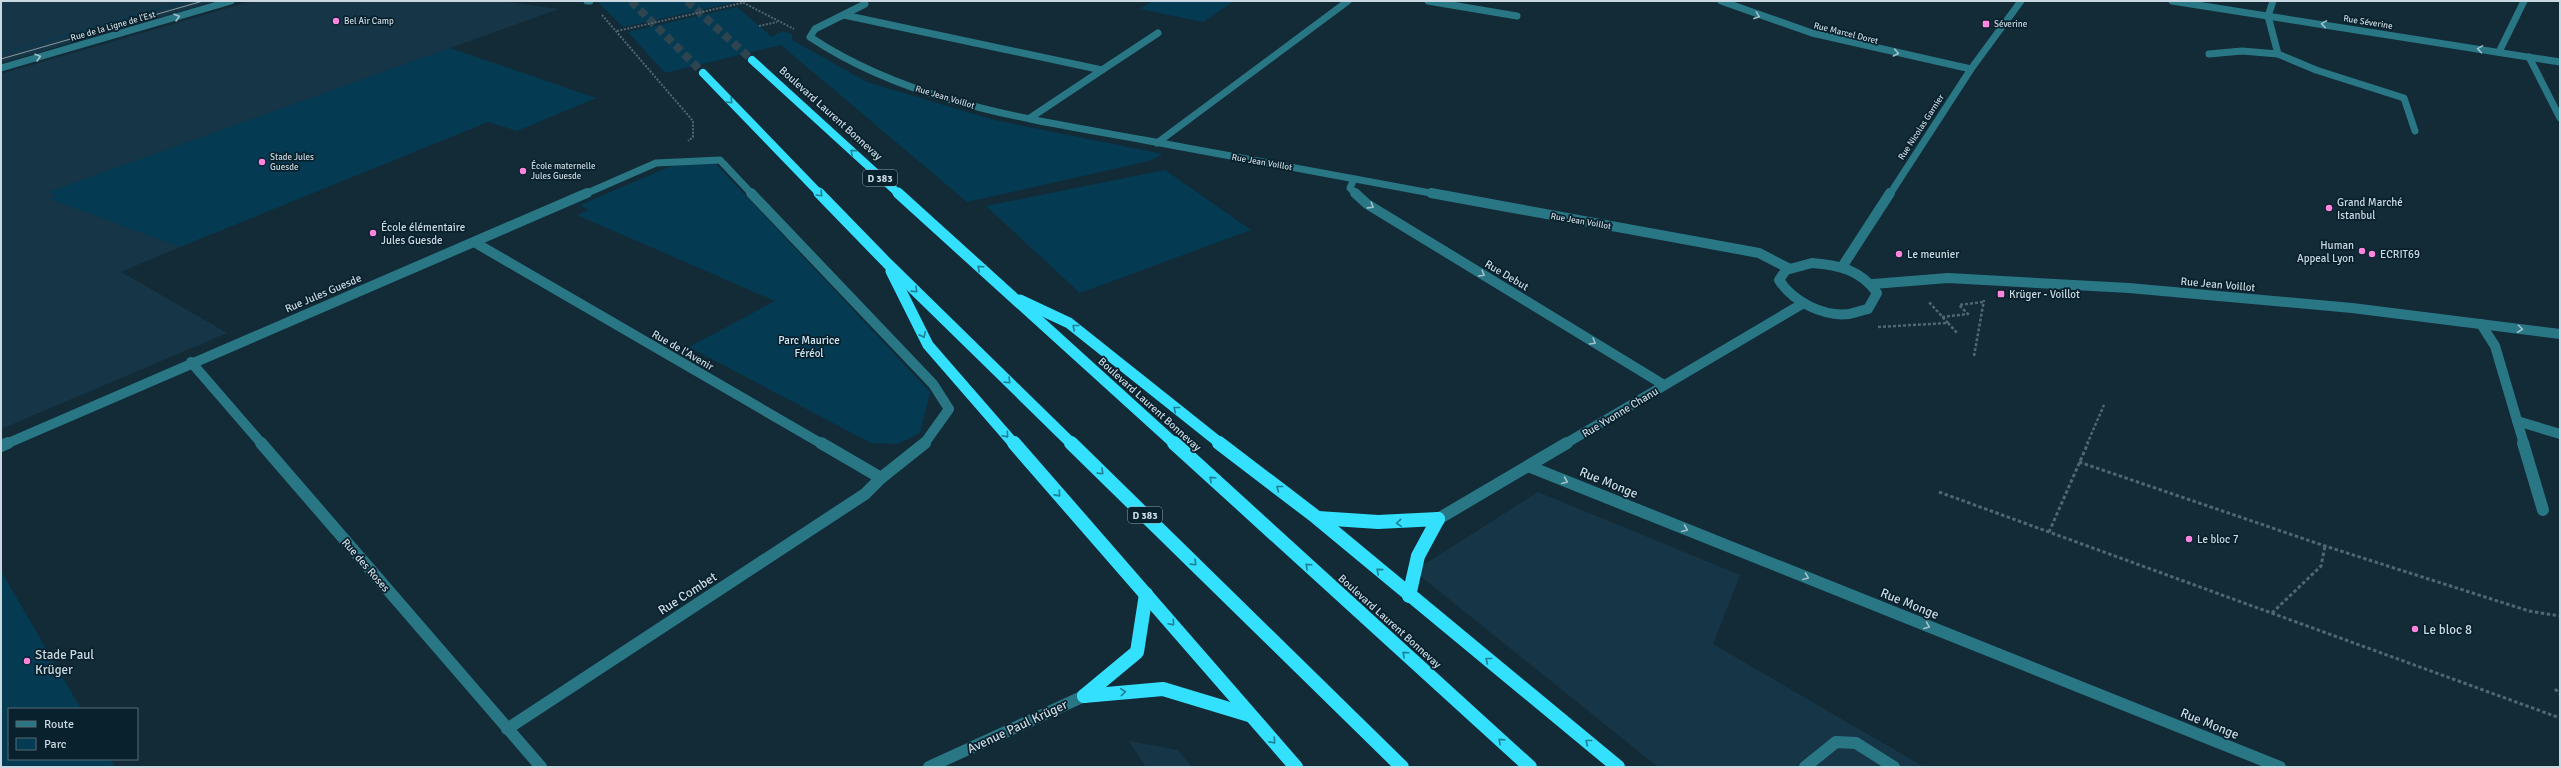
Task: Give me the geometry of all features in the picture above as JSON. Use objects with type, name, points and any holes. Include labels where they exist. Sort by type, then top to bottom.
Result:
[{"type":"highway","name":"Boulevard Laurent Bonnevay","points":[[752,60],[1008,295],[1530,767]]},
{"type":"highway","name":"D 383","points":[[702,73],[887,263],[1402,767]]},
{"type":"highway","points":[[887,263],[928,345],[1146,594],[1249,715],[1296,767]]},
{"type":"highway","points":[[1008,295],[1069,323],[1167,403],[1316,517],[1409,596],[1618,767]]},
{"type":"highway","points":[[1316,517],[1352,523],[1390,524],[1438,519]]},
{"type":"highway","points":[[1409,596],[1412,570],[1420,547],[1438,519]]},
{"type":"highway","points":[[1084,696],[1137,652],[1146,594]]},
{"type":"highway","points":[[1084,696],[1163,689],[1249,715]]},
{"type":"street","name":"Rue de la Ligne de l'Est","points":[[1,68],[231,1]]},
{"type":"street","points":[[1157,143],[1348,1]]},
{"type":"street","points":[[1428,1],[1517,16]]},
{"type":"street","name":"Rue Marcel Doret","points":[[1721,1],[1783,25],[1831,40],[1971,69]]},
{"type":"street","name":"Rue Nicolas Garnier","points":[[1842,267],[1971,69],[2021,1]]},
{"type":"street","name":"Rue Séverine","points":[[2172,1],[2560,62]]},
{"type":"street","points":[[2273,1],[2268,16],[2278,54]]},
{"type":"street","points":[[2498,52],[2524,1]]},
{"type":"street","points":[[810,37],[814,29],[865,4]]},
{"type":"street","points":[[844,15],[1102,70]]},
{"type":"street","points":[[1030,118],[1158,33]]},
{"type":"street","name":"Rue Jean Voillot","points":[[810,37],[858,65],[901,84],[970,106],[1157,143],[1759,253],[1788,268]]},
{"type":"street","points":[[2209,54],[2242,51],[2278,54],[2316,70],[2404,98],[2416,131]]},
{"type":"street","points":[[2529,57],[2560,118]]},
{"type":"street","name":"Rue Combet","points":[[507,729],[865,494],[880,478],[926,443],[949,409],[933,384],[720,160],[656,163]]},
{"type":"street","name":"Rue Jules Guesde","points":[[1,446],[191,362],[656,163]]},
{"type":"street","name":"Rue Debut","points":[[1354,179],[1350,188],[1367,204],[1664,385]]},
{"type":"street","name":"Rue de l'Avenir","points":[[474,242],[880,478]]},
{"type":"street","points":[[1812,263],[1842,267],[1865,277],[1872,284],[1877,293],[1876,300],[1870,307],[1858,311],[1830,312],[1802,304],[1782,289],[1779,281],[1781,274],[1788,268],[1812,263]]},
{"type":"street","name":"Rue Jean Voillot","points":[[1872,284],[1948,278],[2129,288],[2352,308],[2560,334]]},
{"type":"street","name":"Rue Yvonne Chanu","points":[[1438,519],[1802,304]]},
{"type":"street","points":[[2481,324],[2495,346],[2543,510]]},
{"type":"street","name":"Rue des Roses","points":[[191,362],[541,767]]},
{"type":"street","points":[[2517,421],[2560,434]]},
{"type":"street","name":"Rue Monge","points":[[1528,466],[2280,767]]},
{"type":"street","name":"Avenue Paul Krüger","points":[[929,767],[1084,696]]},
{"type":"street","points":[[1805,767],[1836,742],[1856,743],[1894,767]]},
{"type":"path","points":[[740,1],[778,22],[810,37]]},
{"type":"path","points":[[687,142],[693,137],[693,121],[617,31],[742,3]]},
{"type":"path","points":[[759,26],[778,22]]},
{"type":"path","points":[[1974,356],[1987,281]]},
{"type":"path","points":[[1927,300],[1958,334]]},
{"type":"path","points":[[1942,317],[1968,314],[1959,305],[1983,302]]},
{"type":"path","points":[[1876,327],[1948,322]]},
{"type":"path","points":[[2048,532],[2104,405]]},
{"type":"path","points":[[2079,462],[2325,546],[2529,612],[2560,616]]},
{"type":"path","points":[[1939,492],[2560,718]]},
{"type":"path","points":[[2272,613],[2321,566],[2325,546]]},
{"type":"path","points":[[2555,689],[2560,694]]},
{"type":"shaded area","points":[[1,1],[216,1],[1,63]]},
{"type":"shaded area","points":[[252,1],[500,1],[559,9],[49,192],[57,196],[51,199],[180,247],[121,272],[227,333],[1,429],[1,74]]},
{"type":"shaded area","points":[[1538,492],[1740,575],[1713,644],[1924,767],[1658,767],[1414,571]]},
{"type":"shaded area","points":[[1129,741],[1178,750],[1192,767],[1146,767]]},
{"type":"green space","points":[[188,1],[1,54],[1,53]]},
{"type":"green space","points":[[597,1],[730,1],[732,3],[623,27]]},
{"type":"green space","points":[[1152,1],[1234,1],[1203,22],[1140,9]]},
{"type":"green space","points":[[737,7],[772,37],[782,31],[792,34],[792,40],[867,82],[994,120],[1163,154],[1149,161],[967,202],[781,45],[665,73],[628,32]]},
{"type":"green space","name":"Stade Jules Guesde","points":[[450,48],[596,98],[517,131],[488,122],[180,247],[50,199],[56,196],[48,192]]},
{"type":"green space","name":"Parc Maurice Féréol","points":[[714,162],[930,392],[920,433],[897,444],[871,443],[689,347],[775,301],[577,215],[589,210],[580,205],[676,164]]},
{"type":"green space","points":[[1165,170],[1251,230],[1080,293],[986,206]]},
{"type":"green space","name":"Stade Paul Krüger","points":[[1,571],[80,708],[8,708],[8,760],[111,760],[115,767],[1,767]]},
{"type":"tunnel","points":[[631,1],[703,73]]},
{"type":"tunnel","points":[[687,1],[752,60]]},
{"type":"tram line","points":[[1,59],[203,1]]},
{"type":"place","name":"Bel Air Camp","points":[[336,21]]},
{"type":"place","name":"Séverine","points":[[1986,24]]},
{"type":"place","name":"Stade Jules Guesde","points":[[262,162]]},
{"type":"place","name":"École maternelle Jules Guesde","points":[[523,171]]},
{"type":"place","name":"Grand Marché Istanbul","points":[[2329,208]]},
{"type":"place","name":"École élémentaire Jules Guesde","points":[[373,233]]},
{"type":"place","name":"Human Appeal Lyon","points":[[2362,251]]},
{"type":"place","name":"Le meunier","points":[[1899,254]]},
{"type":"place","name":"ECRIT69","points":[[2372,254]]},
{"type":"place","name":"Krüger - Voillot","points":[[2001,294]]},
{"type":"place","name":"Le bloc 7","points":[[2189,539]]},
{"type":"place","name":"Le bloc 8","points":[[2415,629]]},
{"type":"place","name":"Stade Paul Krüger","points":[[27,661]]}]
